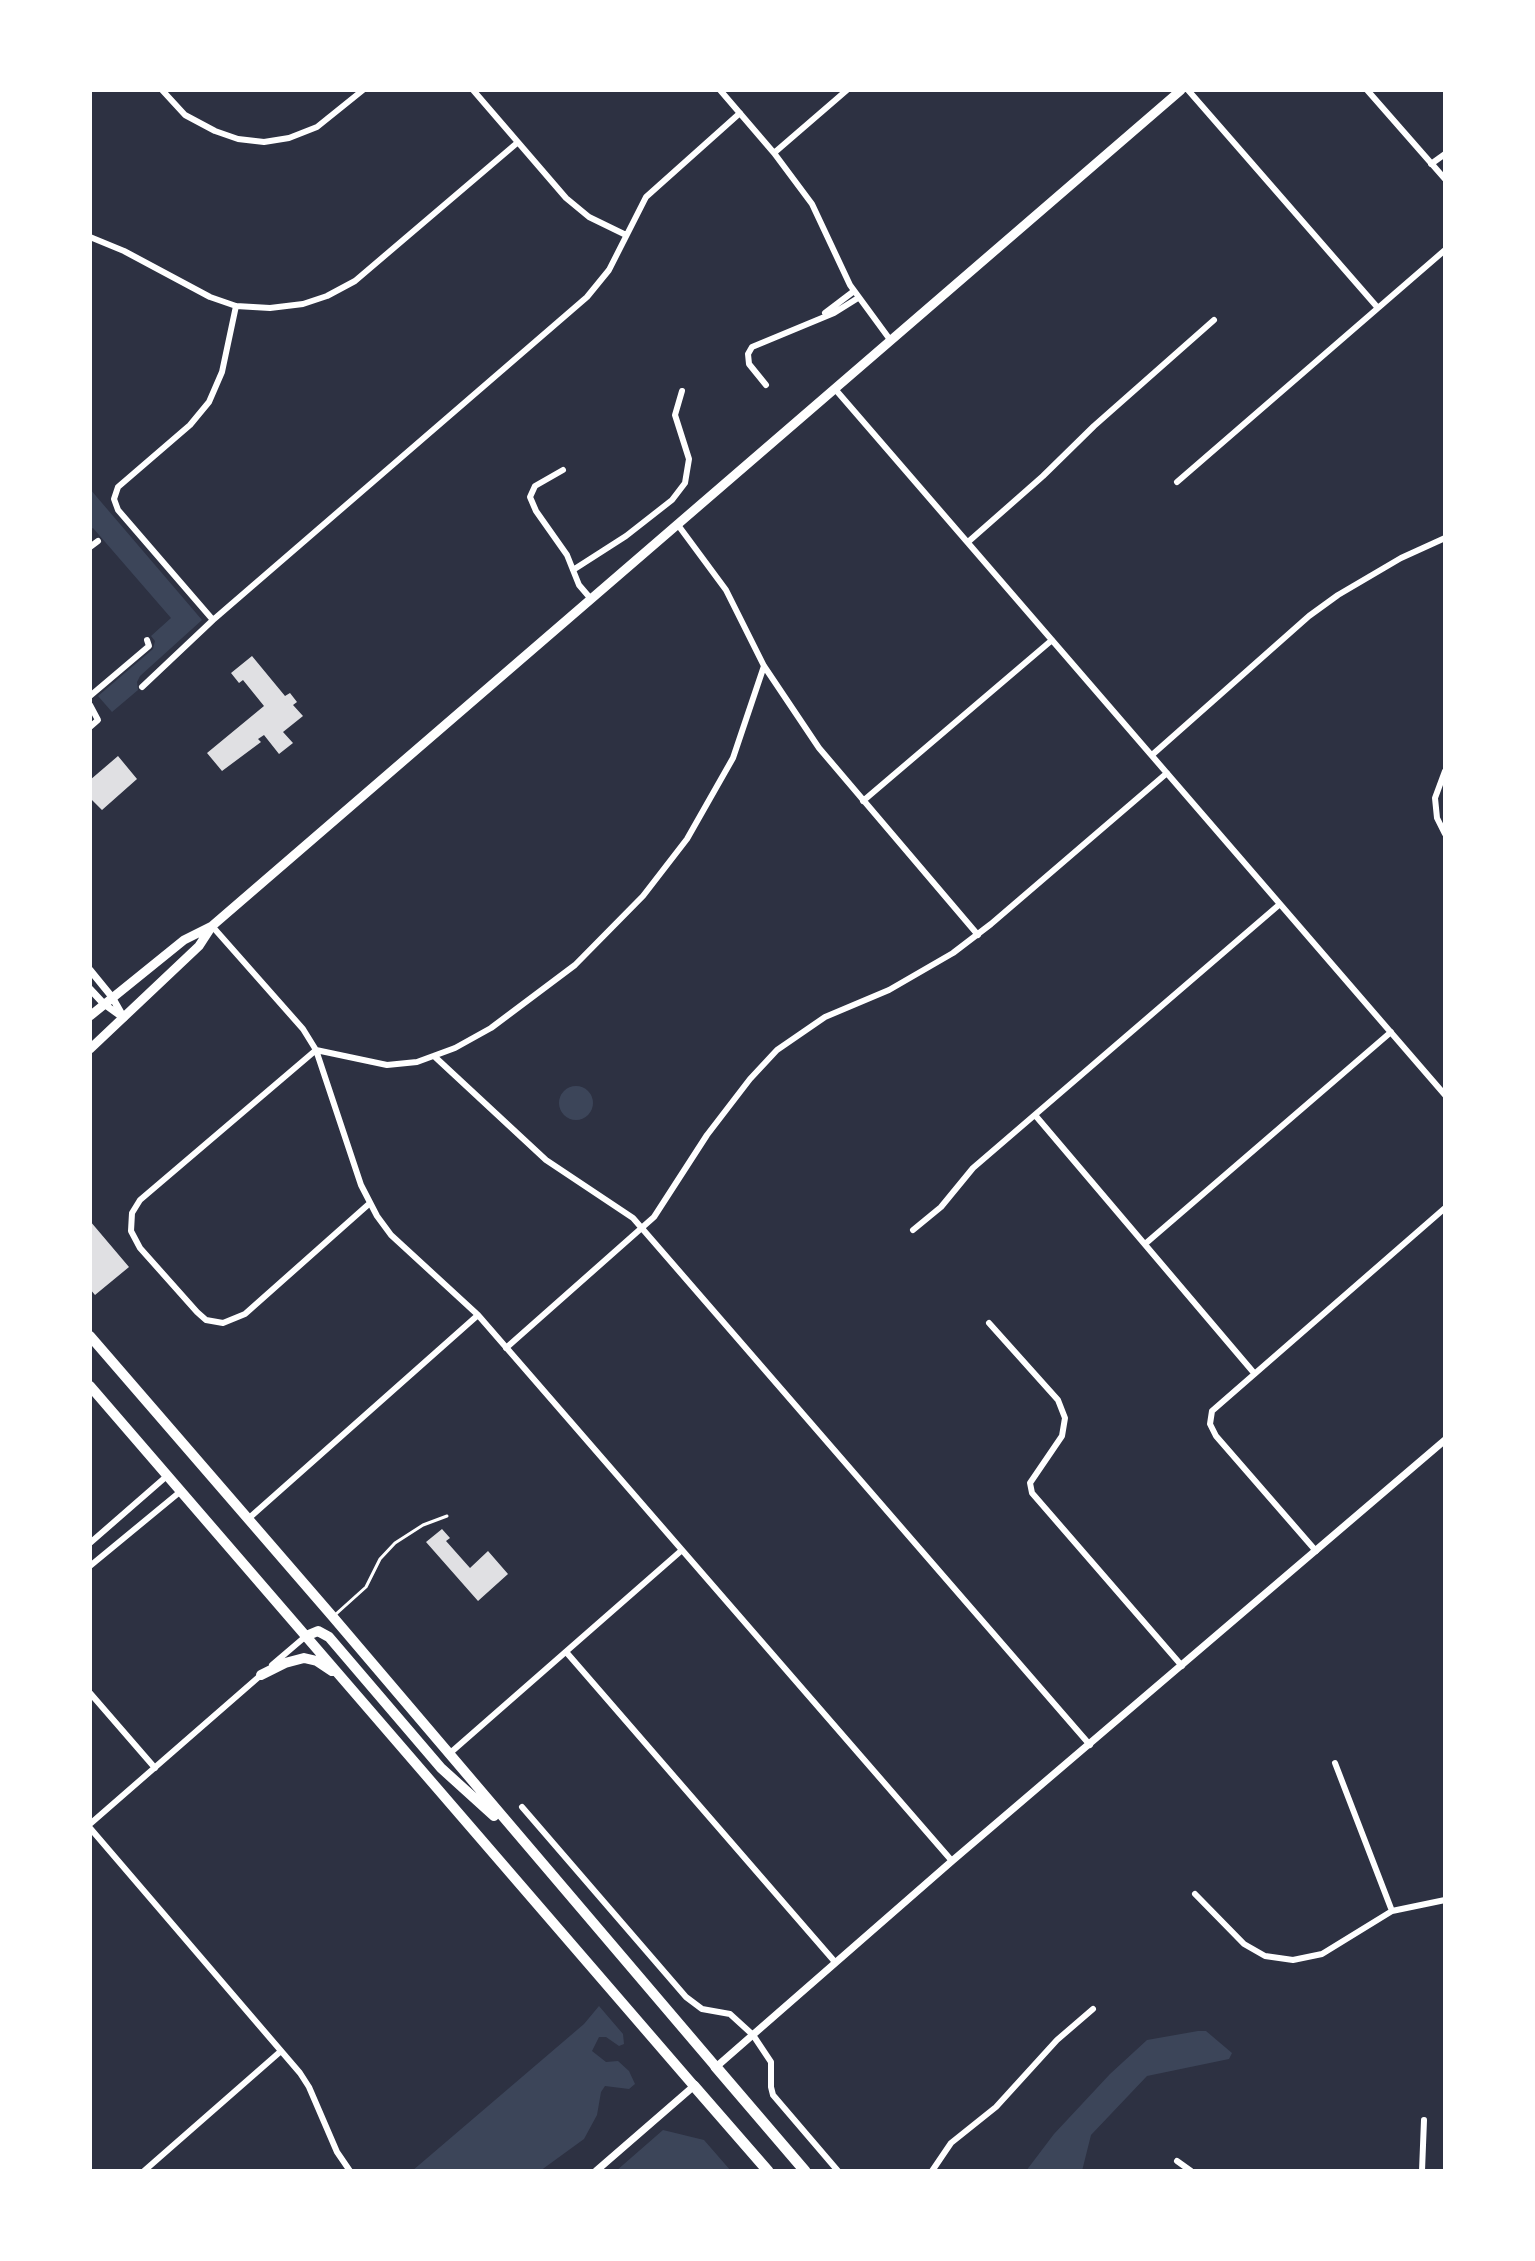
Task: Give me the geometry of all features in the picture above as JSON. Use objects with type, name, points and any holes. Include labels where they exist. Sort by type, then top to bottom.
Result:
[{"type":"highway","points":[[90,1336],[805,2171]]},
{"type":"highway","points":[[90,1386],[768,2171]]},
{"type":"highway","points":[[306,1636],[318,1631],[326,1634],[441,1768],[471,1797],[512,1829]]},
{"type":"highway","points":[[261,1675],[304,1658],[323,1665],[350,1687]]},
{"type":"main road","points":[[90,1049],[199,946],[212,926],[1181,90]]},
{"type":"main road","points":[[90,1016],[189,936],[212,926]]},
{"type":"street","points":[[162,90],[185,115],[215,131],[238,139],[264,142],[289,138],[317,127],[363,90]]},
{"type":"street","points":[[473,90],[577,208],[626,235]]},
{"type":"street","points":[[720,90],[774,153],[812,204],[858,298],[891,341]]},
{"type":"street","points":[[774,153],[847,90]]},
{"type":"street","points":[[1188,90],[1378,308]]},
{"type":"street","points":[[1367,90],[1445,179]]},
{"type":"street","points":[[142,687],[213,620],[587,297],[609,270],[639,207],[654,188],[740,113]]},
{"type":"street","points":[[90,237],[124,251],[210,297],[236,306],[270,308],[303,304],[340,290],[370,269],[517,143]]},
{"type":"street","points":[[1431,164],[1445,154]]},
{"type":"street","points":[[1177,482],[1445,250]]},
{"type":"street","points":[[821,317],[854,291]]},
{"type":"street","points":[[766,385],[749,364],[749,351],[755,345],[834,313],[858,298]]},
{"type":"street","points":[[213,620],[115,506],[115,493],[118,487],[190,425],[209,402],[222,372],[236,306]]},
{"type":"street","points":[[968,542],[1043,476],[1087,431],[1214,320]]},
{"type":"street","points":[[835,389],[1445,1095]]},
{"type":"street","points":[[573,570],[626,536],[672,500],[685,483],[689,459],[675,415],[682,391]]},
{"type":"street","points":[[563,470],[535,486],[530,497],[536,511],[567,555],[579,585],[591,599]]},
{"type":"street","points":[[678,525],[726,590],[764,666],[812,738],[978,935]]},
{"type":"street","points":[[1152,755],[1309,616],[1401,558],[1445,538]]},
{"type":"street","points":[[90,547],[98,541]]},
{"type":"street","points":[[90,696],[148,647],[147,640]]},
{"type":"street","points":[[863,801],[1052,640]]},
{"type":"street","points":[[316,1050],[387,1065],[417,1062],[455,1048],[519,1009],[575,965],[618,924],[687,839],[725,775],[740,741],[764,666]]},
{"type":"street","points":[[90,705],[98,720],[90,727]]},
{"type":"street","points":[[1445,771],[1437,788],[1437,818],[1445,834]]},
{"type":"street","points":[[506,1348],[654,1217],[684,1168],[750,1079],[777,1050],[825,1017],[923,972],[978,935],[1167,773]]},
{"type":"street","points":[[913,1230],[941,1207],[973,1168],[1280,904]]},
{"type":"street","points":[[212,926],[303,1029],[316,1050],[352,1160],[377,1216],[401,1246],[478,1315],[952,1861]]},
{"type":"street","points":[[90,970],[124,1018]]},
{"type":"street","points":[[90,989],[124,1018]]},
{"type":"street","points":[[1145,1244],[1391,1032]]},
{"type":"street","points":[[316,1050],[145,1196],[135,1206],[131,1231],[135,1241],[197,1312],[212,1322],[227,1323],[241,1317],[370,1203]]},
{"type":"street","points":[[434,1056],[546,1160],[579,1185],[633,1218],[1090,1745]]},
{"type":"street","points":[[1035,1115],[1254,1373]]},
{"type":"street","points":[[1316,1551],[1211,1429],[1210,1417],[1215,1406],[1445,1208]]},
{"type":"street","points":[[248,1519],[478,1315]]},
{"type":"street","points":[[989,1323],[1058,1400],[1065,1418],[1062,1436],[1030,1483],[1032,1493],[1182,1666]]},
{"type":"street","points":[[716,2067],[1445,1440]]},
{"type":"street","points":[[90,1543],[168,1475]]},
{"type":"street","points":[[90,1566],[181,1491]]},
{"type":"street","points":[[449,1754],[682,1550]]},
{"type":"street","points":[[306,1636],[90,1826],[307,2083],[332,2144],[350,2171]]},
{"type":"street","points":[[567,1653],[835,1962]]},
{"type":"street","points":[[90,1693],[155,1768]]},
{"type":"street","points":[[1335,1763],[1392,1911]]},
{"type":"street","points":[[522,1807],[686,1997],[702,2009],[730,2014],[753,2035],[771,2062],[773,2095],[838,2171]]},
{"type":"street","points":[[1195,1894],[1244,1944],[1279,1960],[1304,1959],[1322,1954],[1392,1911],[1445,1900]]},
{"type":"street","points":[[932,2171],[951,2143],[996,2107],[1057,2040],[1093,2009]]},
{"type":"street","points":[[144,2171],[281,2051]]},
{"type":"street","points":[[596,2171],[694,2086]]},
{"type":"street","points":[[1422,2171],[1424,2120]]},
{"type":"street","points":[[1177,2161],[1191,2171]]},
{"type":"lane","points":[[333,1617],[366,1587],[380,1559],[395,1543],[415,1529],[447,1516]]},
{"type":"shaded area","points":[[90,489],[202,620],[140,676],[138,690],[112,712],[98,696],[153,649],[155,641],[151,636],[171,618],[93,528],[90,530]]},
{"type":"shaded area","points":[[576,1086],[588,1091],[593,1103],[588,1115],[576,1120],[564,1115],[559,1103],[564,1091]]},
{"type":"shaded area","points":[[599,2006],[623,2034],[624,2044],[619,2046],[606,2037],[599,2037],[592,2051],[606,2062],[618,2061],[629,2071],[635,2084],[629,2089],[605,2086],[597,2115],[584,2139],[540,2171],[412,2171],[584,2024]]},
{"type":"shaded area","points":[[1206,2031],[1232,2053],[1229,2059],[1147,2076],[1091,2135],[1082,2171],[1026,2171],[1054,2134],[1147,2040]]},
{"type":"shaded area","points":[[663,2130],[704,2140],[731,2171],[616,2171]]},
{"type":"building","points":[[252,656],[285,696],[290,693],[297,702],[293,705],[303,716],[283,732],[293,743],[279,754],[264,735],[258,739],[261,742],[222,771],[207,753],[264,706],[243,680],[239,683],[231,673]]},
{"type":"building","points":[[118,756],[137,779],[102,810],[90,798],[90,780]]},
{"type":"building","points":[[90,1221],[129,1267],[95,1295],[90,1289]]},
{"type":"building","points":[[442,1529],[450,1538],[446,1541],[470,1568],[488,1551],[508,1574],[478,1601],[426,1542]]}]
